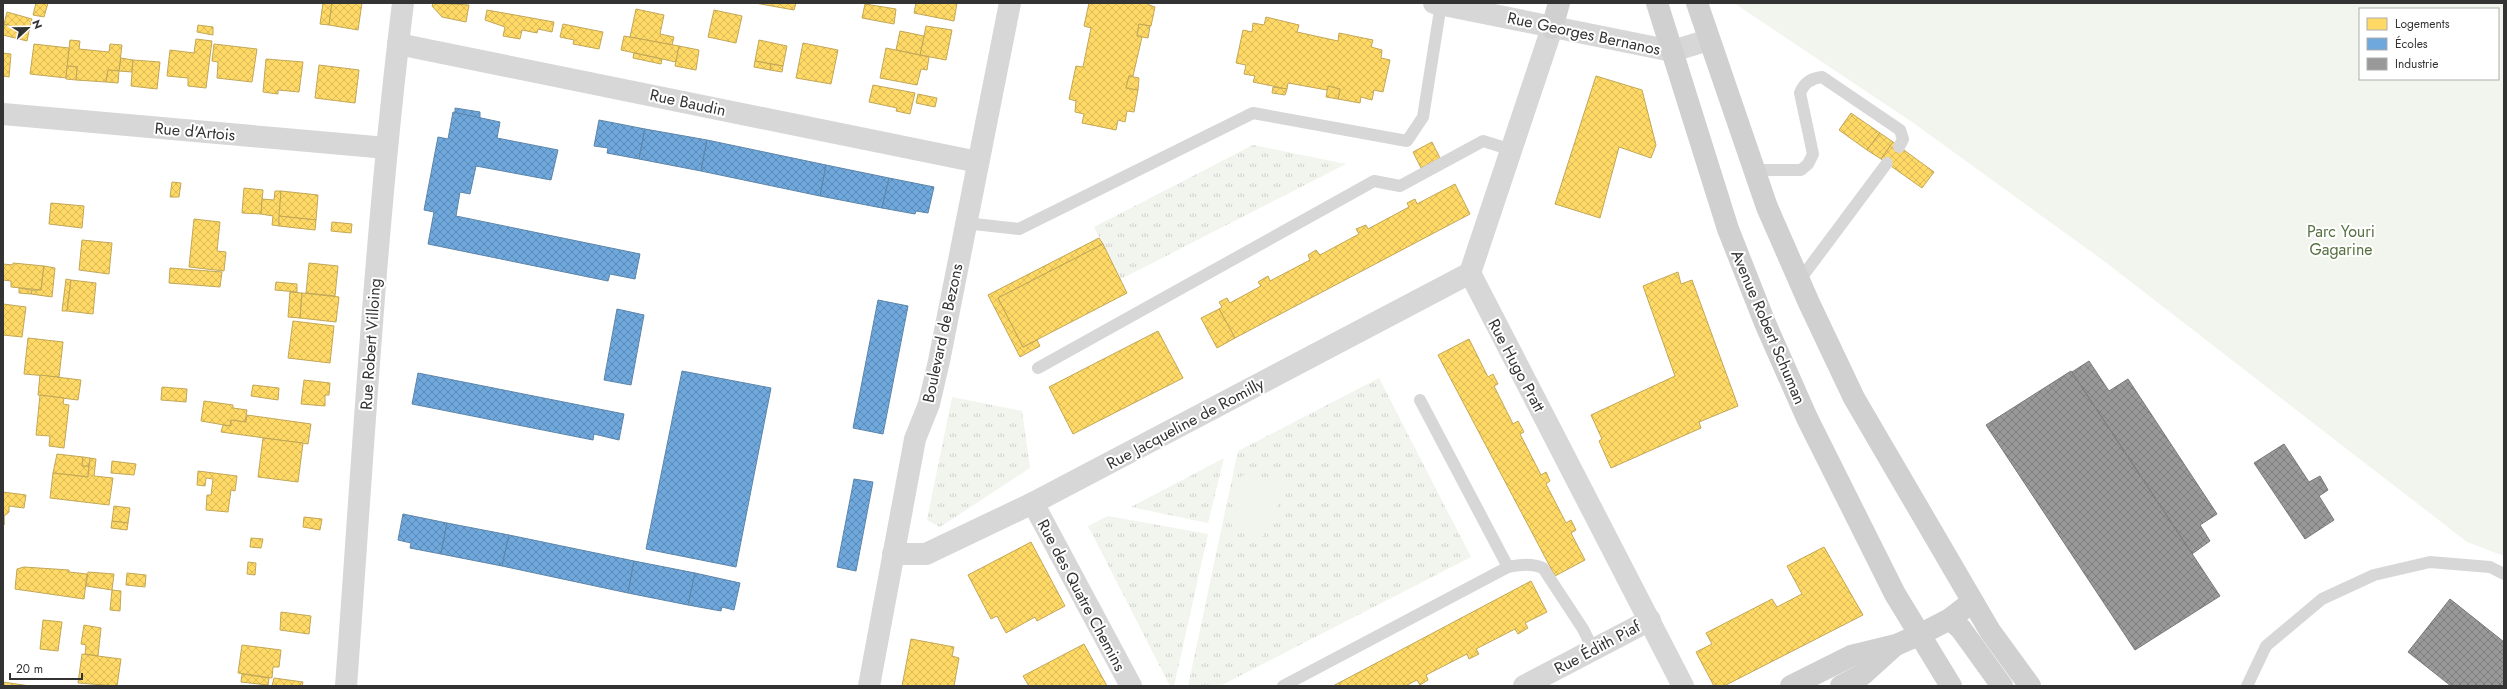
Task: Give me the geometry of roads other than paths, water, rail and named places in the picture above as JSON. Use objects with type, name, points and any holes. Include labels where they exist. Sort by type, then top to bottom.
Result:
[{"type":"main road","points":[[1552,28],[1559,3]]},
{"type":"main road","name":"Avenue Robert Schuman","points":[[1657,3],[1728,228],[1764,323],[1807,418],[1895,594],[1951,686]]},
{"type":"main road","points":[[1697,3],[1767,207],[1799,281],[1854,398],[1990,632],[2030,686]]},
{"type":"main road","points":[[1791,686],[1851,656],[1896,645],[1919,635],[1950,619],[1972,602]]},
{"type":"main road","points":[[1950,619],[1961,629],[2002,686]]},
{"type":"main road","points":[[1841,686],[1862,675],[1896,645]]},
{"type":"street","name":"Rue Robert Villoing","points":[[346,686],[368,358],[387,148],[403,3]]},
{"type":"street","name":"Boulevard de Bezons","points":[[869,686],[915,439],[929,404],[939,361],[965,223],[1010,3]]},
{"type":"street","name":"Rue Georges Bernanos","points":[[1437,4],[1672,51],[1709,40]]},
{"type":"street","points":[[1470,273],[1552,28]]},
{"type":"street","name":"Rue Baudin","points":[[398,44],[978,162]]},
{"type":"street","name":"Rue d'Artois","points":[[3,114],[387,148]]},
{"type":"street","name":"Rue Jacqueline de Romilly","points":[[893,554],[926,554],[1033,503],[1470,273]]},
{"type":"street","name":"Rue Hugo Pratt","points":[[1470,273],[1683,686]]},
{"type":"street","name":"Rue des Quatre Chemins","points":[[1033,503],[1131,686]]},
{"type":"street","name":"Rue Édith Piaf","points":[[1524,686],[1650,620]]},
{"type":"lane","points":[[965,223],[1019,229],[1253,113],[1407,141],[1424,117],[1437,4]]},
{"type":"lane","points":[[1754,170],[1801,170],[1811,159],[1812,154],[1800,93],[1806,84],[1816,78],[1822,77],[1900,130],[1903,139],[1899,147]]},
{"type":"lane","points":[[1038,368],[1374,181],[1400,186],[1483,141],[1512,150]]},
{"type":"lane","points":[[1799,281],[1887,163]]},
{"type":"lane","points":[[1420,400],[1508,567]]},
{"type":"lane","points":[[2247,686],[2266,646],[2322,599],[2374,574],[2430,562],[2490,568],[2504,574]]},
{"type":"lane","points":[[1283,686],[1508,567],[1535,564],[1543,568],[1583,629],[1593,649]]},
{"type":"park label","name":"Parc Youri Gagarine","points":[[2341,240]]}]
